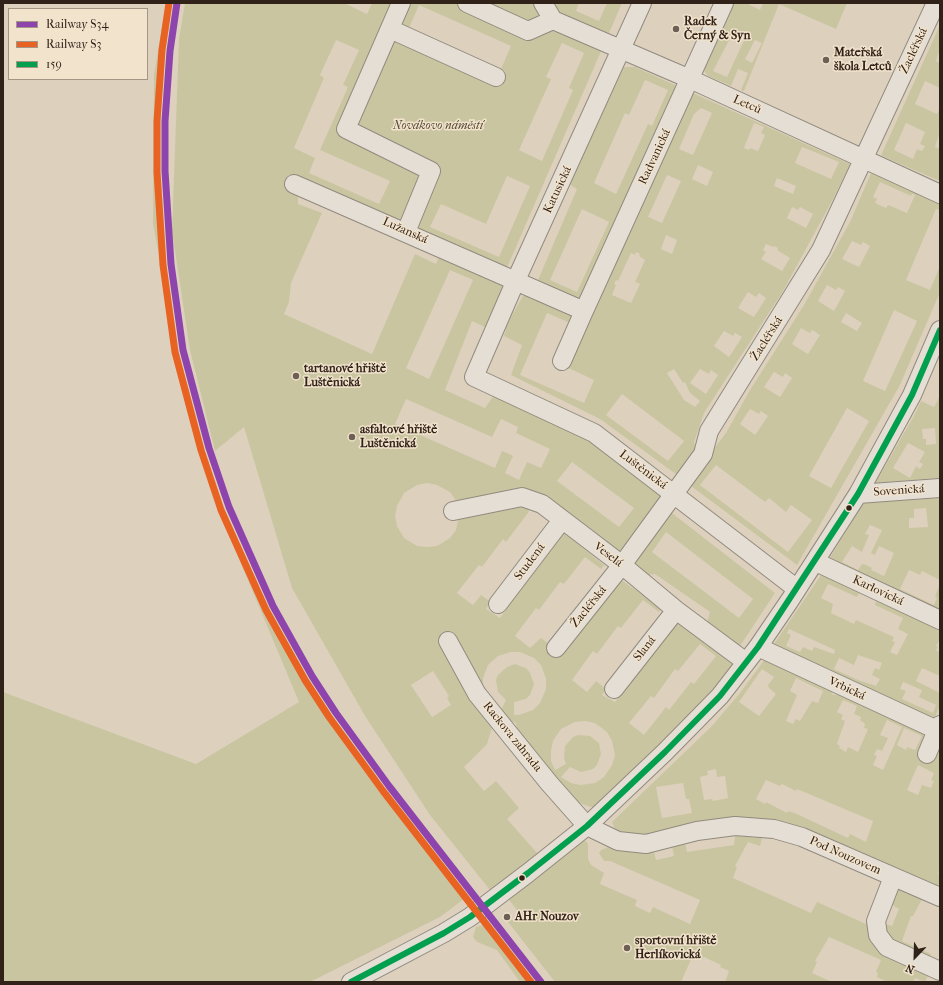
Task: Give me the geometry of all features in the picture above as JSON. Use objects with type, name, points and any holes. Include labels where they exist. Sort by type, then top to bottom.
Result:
[{"type":"street","points":[[401,3],[346,129],[431,171],[406,232]]},
{"type":"street","points":[[467,3],[528,31],[553,20],[544,3]]},
{"type":"street","name":"Katusická","points":[[474,377],[516,280],[622,50],[642,3]]},
{"type":"street","name":"Radvanická","points":[[562,361],[724,3]]},
{"type":"street","name":"Žacléřská","points":[[556,648],[622,566],[703,454],[709,431],[820,250],[865,158],[936,3]]},
{"type":"street","name":"Letců","points":[[553,20],[690,79],[865,158],[940,194]]},
{"type":"street","points":[[390,29],[496,77]]},
{"type":"street","name":"Lužanská","points":[[294,184],[516,280]]},
{"type":"street","points":[[516,280],[584,311]]},
{"type":"street","points":[[351,982],[470,918],[587,826],[665,752],[720,696],[758,647],[816,562],[858,494],[912,394],[940,330]]},
{"type":"street","name":"Luštěnická","points":[[474,377],[594,433],[797,589]]},
{"type":"street","name":"Sovenická","points":[[858,494],[940,488]]},
{"type":"street","name":"Veselá","points":[[453,511],[522,497],[542,504],[676,610],[746,662]]},
{"type":"street","name":"Studená","points":[[498,604],[562,520]]},
{"type":"street","name":"Karlovická","points":[[816,562],[940,620]]},
{"type":"street","name":"Slaná","points":[[614,689],[676,610]]},
{"type":"street","name":"Rackova zahrada","points":[[448,641],[477,694],[549,783],[587,826]]},
{"type":"street","name":"Vrbická","points":[[758,647],[938,728],[927,754]]},
{"type":"street","name":"Pod Nouzovem","points":[[587,826],[618,841],[646,844],[697,831],[735,826],[774,829],[802,837],[940,897]]},
{"type":"street","name":"Pod Nouzovem","points":[[893,877],[876,921],[878,935],[887,947],[940,971]]},
{"type":"green space","points":[[166,3],[169,3],[159,75],[156,171],[160,261],[153,224],[154,75]]},
{"type":"green space","name":"Novákovo náměstí","points":[[185,3],[344,3],[367,14],[372,3],[579,3],[576,11],[599,21],[607,3],[622,3],[506,270],[298,189],[298,204],[322,213],[291,283],[289,302],[284,314],[372,354],[415,254],[436,264],[440,254],[505,284],[487,328],[472,321],[445,390],[485,408],[494,395],[575,429],[659,489],[661,498],[635,534],[620,551],[610,552],[534,497],[528,513],[506,542],[503,539],[482,567],[479,565],[457,593],[473,605],[481,595],[491,602],[486,609],[500,618],[563,532],[604,565],[601,569],[585,557],[564,584],[560,582],[539,610],[536,608],[515,636],[530,648],[541,638],[561,653],[620,579],[661,608],[659,612],[643,600],[621,628],[618,626],[597,654],[593,651],[572,680],[587,692],[596,681],[606,689],[602,695],[615,702],[678,619],[736,664],[688,720],[597,809],[579,803],[518,736],[516,723],[496,714],[487,744],[464,767],[484,791],[496,781],[519,808],[507,819],[538,854],[490,890],[430,815],[365,716],[292,588],[244,427],[215,451],[190,350],[172,231],[179,39]],"holes":[[[419,5],[511,46],[501,69],[409,28]],[[336,40],[359,50],[343,85],[348,87],[320,150],[390,181],[379,204],[309,173],[315,158],[294,148],[324,78],[320,75]],[[562,43],[584,53],[569,88],[573,90],[542,161],[519,150],[551,79],[546,77]],[[507,176],[530,186],[499,257],[430,227],[441,204],[486,224]],[[450,270],[473,280],[429,379],[406,368]],[[406,399],[492,437],[501,419],[518,427],[516,433],[550,449],[541,468],[527,462],[519,480],[505,473],[513,456],[502,451],[495,468],[395,424]],[[572,462],[634,508],[619,527],[557,481]],[[427,483],[437,485],[450,492],[456,501],[459,515],[456,530],[450,538],[437,546],[417,546],[404,538],[397,526],[395,516],[397,506],[404,493],[417,485]],[[700,644],[716,656],[694,684],[691,682],[669,710],[666,707],[644,735],[629,723],[651,696],[654,698],[675,669],[678,671]],[[511,652],[520,652],[534,658],[541,665],[546,679],[546,689],[540,703],[533,710],[519,715],[514,715],[514,702],[526,699],[530,695],[534,684],[530,673],[526,668],[515,664],[507,667],[498,675],[496,680],[498,692],[506,700],[500,712],[483,688],[483,678],[488,665],[498,656]],[[433,671],[449,696],[447,698],[451,705],[432,717],[411,685]],[[585,721],[595,723],[607,732],[612,741],[615,755],[612,765],[604,777],[595,783],[580,785],[571,783],[561,777],[570,767],[581,772],[593,769],[597,765],[601,754],[599,743],[590,736],[578,735],[573,737],[565,746],[564,758],[566,764],[555,770],[551,761],[553,741],[561,729],[575,722]]]},
{"type":"green space","points":[[732,3],[746,3],[760,10],[763,3],[847,3],[836,29],[779,4],[744,91],[741,90],[748,73],[738,69],[731,86],[708,76],[703,69]],"holes":[[[735,29],[747,34],[727,77],[713,71]],[[755,40],[762,43],[752,63],[745,59]]]},
{"type":"green space","points":[[940,25],[940,49],[936,61],[940,63],[940,88],[925,81],[915,104],[937,114],[940,108],[940,131],[935,147],[940,149],[940,181],[882,156],[882,153]],"holes":[[[906,123],[925,132],[920,144],[925,146],[922,151],[917,149],[913,159],[894,150]]]},
{"type":"green space","points":[[624,67],[635,67],[850,164],[832,201],[783,291],[704,413],[694,442],[697,453],[680,477],[600,419],[511,375],[522,345],[504,336],[507,324],[523,296],[532,294],[577,189],[569,184]],"holes":[[[645,80],[668,90],[652,126],[648,124],[616,194],[594,183],[625,113],[629,115]],[[701,108],[712,113],[693,155],[679,149],[694,114]],[[754,123],[764,127],[761,133],[765,135],[758,151],[750,148],[749,150],[744,148]],[[802,147],[839,162],[831,179],[795,163]],[[698,165],[713,172],[707,186],[692,179]],[[667,175],[681,181],[662,223],[648,217]],[[777,178],[796,186],[793,194],[774,186]],[[792,207],[798,210],[800,207],[813,214],[806,228],[787,218]],[[582,209],[609,222],[577,292],[550,280]],[[666,235],[677,240],[672,254],[661,249]],[[766,244],[778,248],[777,250],[790,258],[782,271],[761,259],[766,252],[763,250]],[[636,252],[640,254],[639,256],[645,260],[635,282],[640,284],[631,303],[612,295],[616,285],[614,284],[616,280],[618,281],[631,253],[635,255]],[[748,292],[756,297],[759,293],[766,298],[754,317],[738,308]],[[547,313],[570,323],[554,361],[594,380],[584,403],[520,375]],[[724,331],[733,336],[735,333],[742,337],[729,357],[714,346]],[[674,369],[683,383],[685,382],[690,393],[700,401],[695,407],[684,400],[667,373]],[[700,369],[709,374],[711,370],[718,375],[706,394],[690,383]],[[622,394],[684,441],[668,461],[606,415]]]},
{"type":"green space","points":[[871,173],[940,203],[940,210],[936,209],[906,280],[930,290],[940,266],[940,292],[900,385],[797,565],[687,483],[726,433],[750,390],[804,305],[850,222]],"holes":[[[880,182],[911,196],[912,194],[915,195],[907,213],[888,205],[886,208],[875,203],[877,199],[873,197]],[[852,241],[861,245],[863,242],[870,246],[859,267],[842,259]],[[827,285],[836,290],[838,287],[845,291],[834,311],[818,301]],[[894,310],[917,321],[885,391],[863,381]],[[846,313],[862,323],[857,331],[841,322]],[[801,328],[810,333],[812,330],[820,335],[808,354],[792,344]],[[774,372],[783,377],[785,373],[792,378],[780,397],[764,387]],[[847,408],[869,421],[831,488],[809,476]],[[750,409],[759,414],[761,411],[768,416],[755,435],[740,424]],[[716,465],[765,502],[769,498],[786,512],[791,505],[812,520],[788,552],[700,485]]]},
{"type":"green space","points":[[939,398],[940,478],[875,483],[914,416],[921,401],[934,407]],"holes":[[[935,428],[936,444],[926,445],[926,439],[923,439],[922,429]],[[908,443],[925,452],[919,462],[923,464],[920,469],[916,466],[910,478],[893,468]]]},
{"type":"green space","points":[[940,498],[940,580],[922,571],[920,575],[909,570],[900,589],[934,605],[937,598],[935,596],[940,584],[940,611],[829,559],[864,503]],"holes":[[[926,508],[928,527],[909,528],[909,518],[914,518],[914,509]],[[870,525],[882,530],[871,553],[875,555],[879,546],[894,553],[884,576],[871,570],[872,568],[862,564],[858,570],[842,562],[852,546],[862,552],[869,535],[865,534]]]},
{"type":"green space","points":[[668,510],[775,593],[738,649],[707,623],[710,612],[655,574],[641,576],[631,567]],"holes":[[[666,532],[753,599],[739,618],[652,552]]]},
{"type":"green space","points":[[237,554],[283,647],[327,719],[361,767],[464,899],[440,917],[310,982],[3,982],[3,692],[196,764],[299,702]]},
{"type":"green space","points":[[821,575],[859,593],[857,597],[828,584],[821,598],[833,604],[831,613],[854,624],[856,620],[894,637],[892,641],[895,642],[890,652],[897,655],[908,634],[898,629],[903,618],[875,605],[876,601],[940,629],[940,639],[936,646],[938,647],[936,650],[940,653],[940,676],[922,668],[916,681],[940,693],[940,706],[934,719],[774,644]],"holes":[[[789,629],[835,650],[834,654],[814,647],[812,651],[803,647],[800,652],[786,646],[791,635],[787,633]],[[858,655],[882,663],[879,670],[875,668],[872,675],[880,679],[876,686],[834,669],[839,658],[854,665]],[[903,682],[922,690],[919,697],[936,705],[933,713],[902,699],[906,691],[900,689]]]},
{"type":"green space","points":[[765,659],[831,691],[833,695],[839,694],[927,733],[918,755],[931,762],[940,744],[940,869],[938,873],[940,874],[940,889],[799,828],[656,835],[625,835],[615,829],[612,822],[712,726],[740,693]],"holes":[[[762,669],[774,677],[768,685],[769,688],[776,694],[759,716],[739,702]],[[796,678],[823,691],[818,703],[812,701],[800,721],[796,719],[793,724],[786,721],[797,695],[790,691]],[[843,700],[857,706],[854,714],[861,717],[860,720],[865,724],[864,728],[868,729],[858,752],[848,747],[846,752],[839,748],[840,746],[837,744],[845,721],[841,719],[843,715],[837,712]],[[887,720],[902,727],[883,770],[873,765],[877,756],[874,755],[877,749],[882,751],[888,738],[880,735]],[[904,728],[922,736],[915,750],[907,747],[906,750],[897,745]],[[918,765],[934,773],[931,780],[934,781],[931,788],[922,785],[918,795],[907,790]],[[716,769],[717,777],[725,776],[728,798],[713,801],[712,799],[704,800],[700,777],[708,775],[707,771]],[[766,780],[780,786],[782,784],[796,791],[797,789],[873,821],[866,842],[850,834],[848,838],[797,814],[788,811],[787,813],[766,802],[765,804],[756,799]],[[683,783],[686,799],[689,799],[692,813],[662,818],[656,787]]]},
{"type":"green space","points":[[735,836],[762,838],[760,846],[748,842],[735,866],[737,867],[733,878],[811,913],[817,902],[866,924],[870,929],[930,972],[925,982],[915,978],[913,982],[887,982],[877,977],[878,973],[876,972],[881,960],[829,937],[815,961],[817,962],[812,973],[832,982],[725,982],[729,971],[720,967],[721,965],[704,957],[702,959],[693,955],[681,982],[555,982],[508,922],[521,915],[506,896],[581,841],[585,840],[588,844],[588,859],[591,865],[604,873],[600,884],[637,900],[635,906],[650,913],[653,907],[690,924],[700,900],[610,861],[604,861],[599,853],[601,850],[611,846],[625,851],[654,852],[656,860],[674,856],[672,846],[685,843],[687,852],[734,845]]},
{"type":"green space","points":[[899,890],[906,891],[922,899],[913,916],[911,916],[902,941],[931,954],[930,956],[940,961],[940,967],[887,938],[882,923],[892,926],[899,909],[892,905],[895,894]]},
{"type":"green space","points":[[483,925],[528,982],[520,982],[497,950],[477,942],[473,937],[476,927]]},
{"type":"rail line","name":"S3","points":[[169,3],[162,50],[157,121],[157,172],[163,265],[175,352],[201,450],[221,510],[266,610],[305,680],[329,717],[383,791],[531,982]]},
{"type":"rail line","name":"S34","points":[[177,3],[170,51],[165,121],[165,171],[171,264],[183,350],[209,448],[229,507],[273,606],[312,676],[336,713],[389,786],[541,982]]},
{"type":"transit line","name":"159","points":[[351,982],[444,933],[470,917],[528,873],[587,826],[665,752],[720,696],[758,647],[858,494],[912,395],[940,330]]},
{"type":"place","name":"Radek Černý & Syn","points":[[676,29]]},
{"type":"place","name":"Mateřská škola Letců","points":[[826,60]]},
{"type":"place","name":"tartanové hřiště Luštěnická","points":[[296,376]]},
{"type":"place","name":"asfaltové hřiště Luštěnická","points":[[352,437]]},
{"type":"place","name":"AHr Nouzov","points":[[507,917]]},
{"type":"place","name":"sportovní hřiště Herlíkovická","points":[[627,948]]}]
